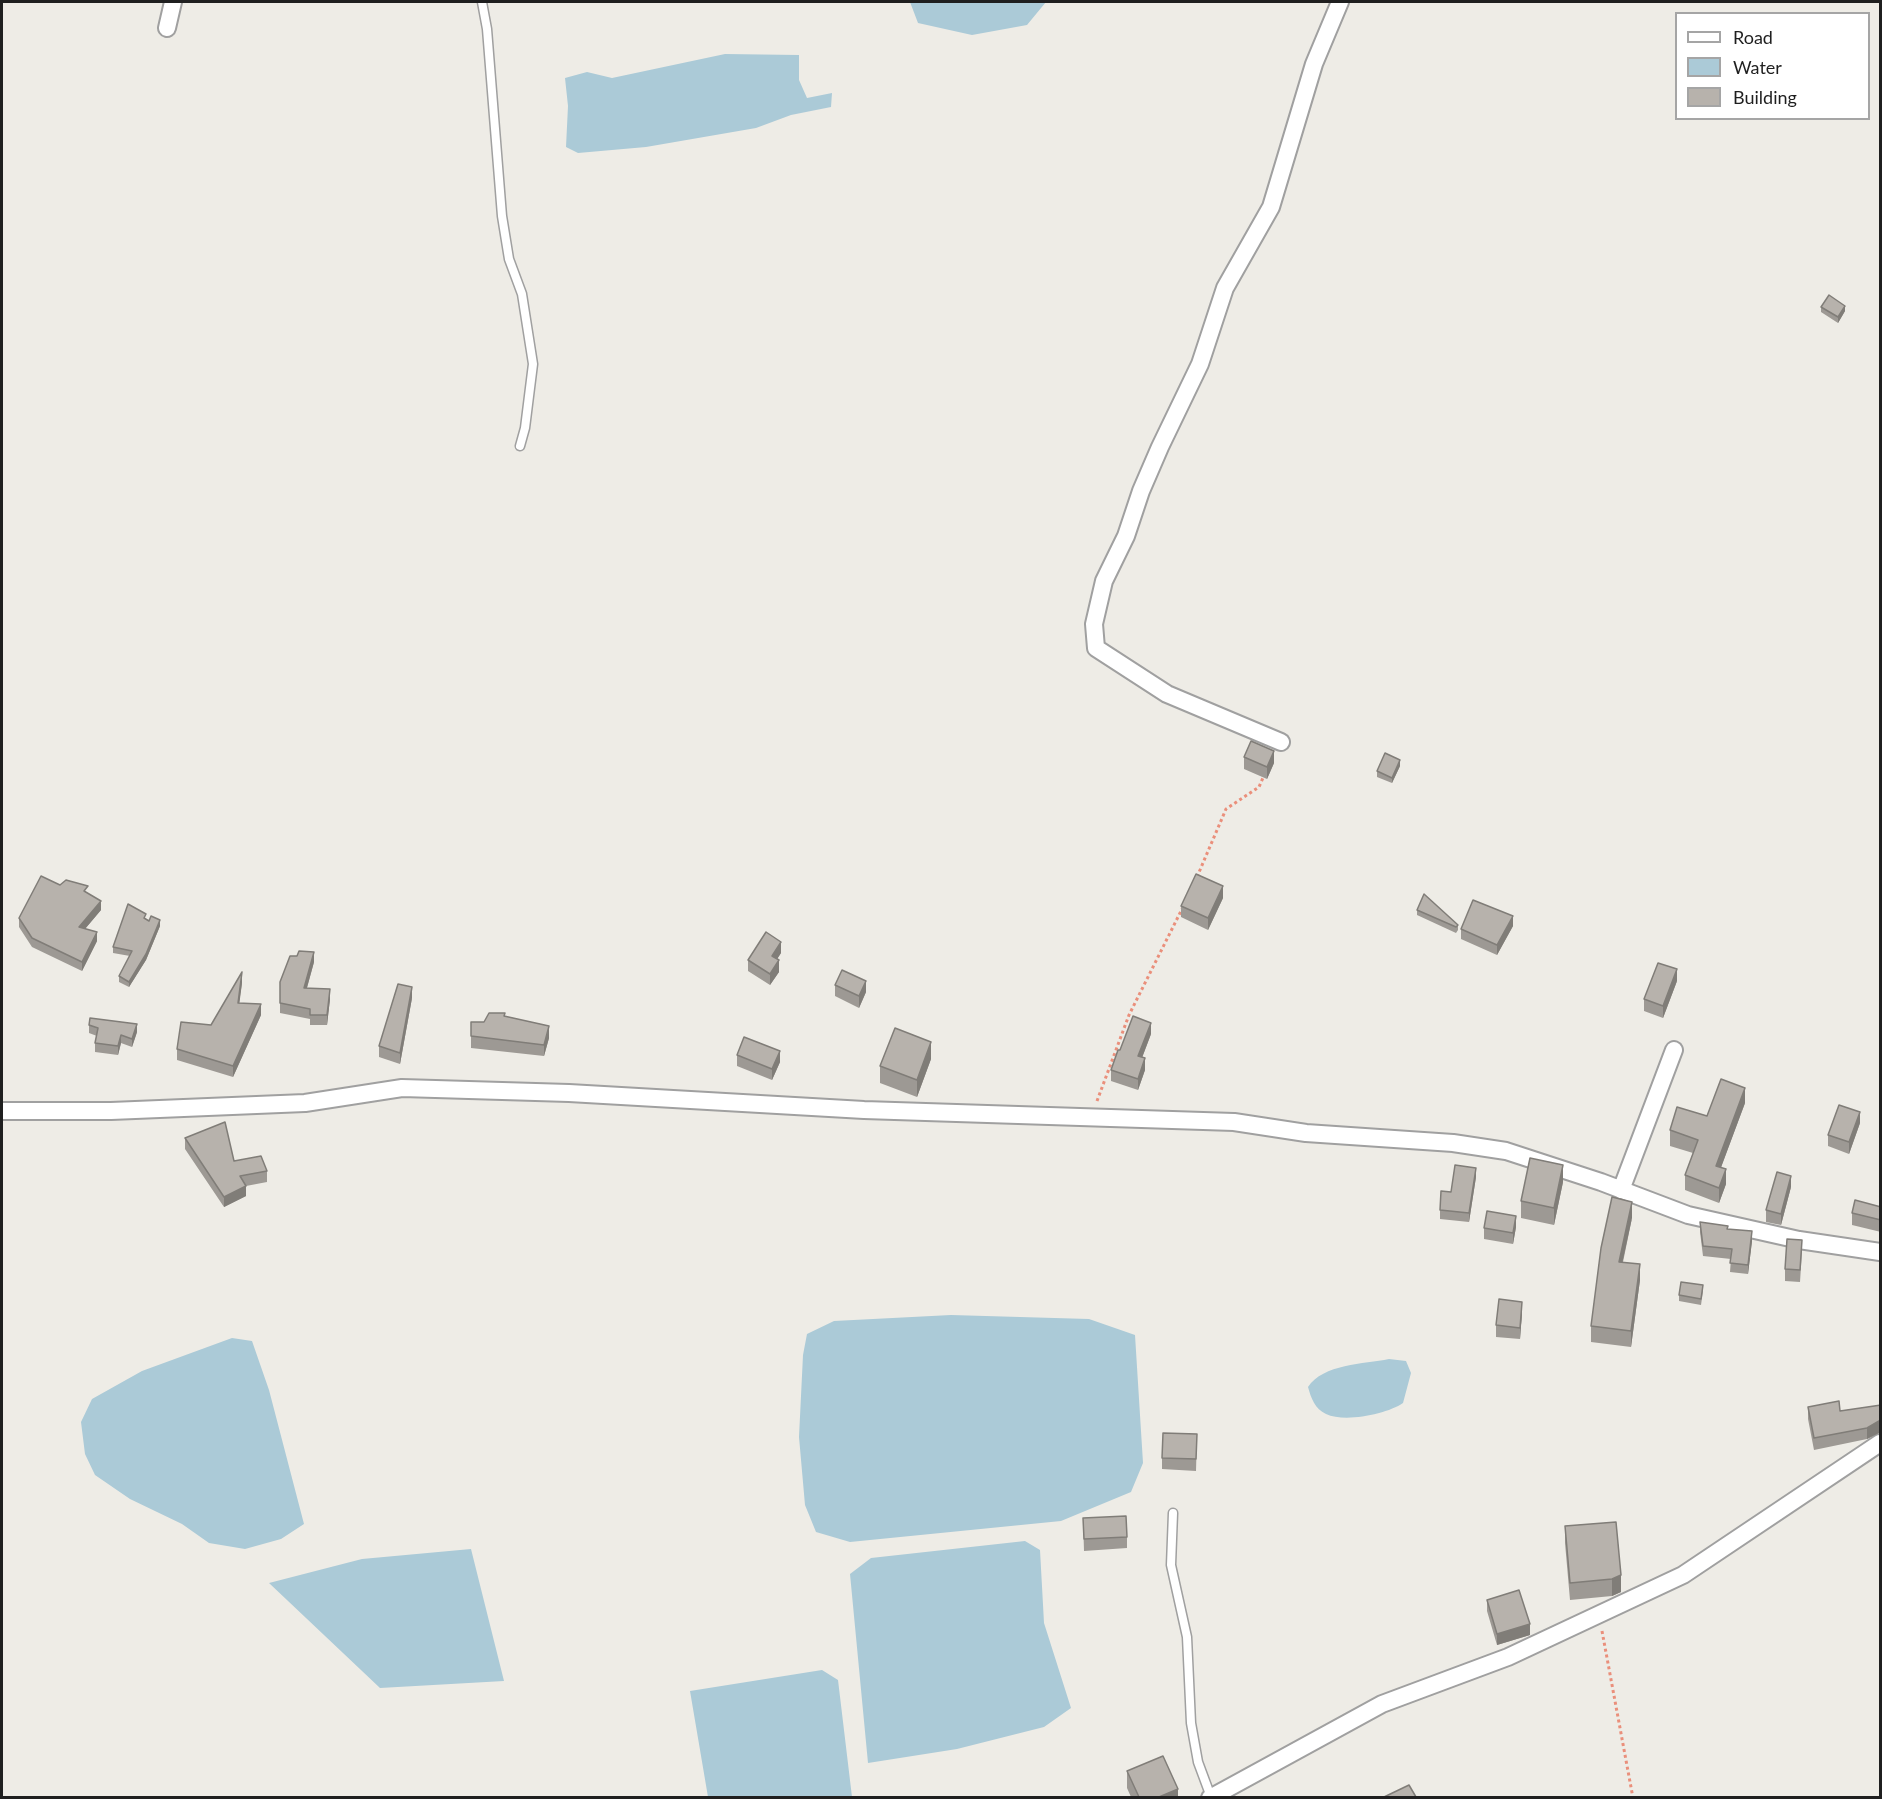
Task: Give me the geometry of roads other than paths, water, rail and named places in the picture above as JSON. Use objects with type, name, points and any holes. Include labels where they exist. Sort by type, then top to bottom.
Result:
[{"type":"street","points":[[167,28],[173,2]]},
{"type":"street","points":[[1281,742],[1167,694],[1124,668],[1096,648],[1094,624],[1104,581],[1126,536],[1141,490],[1155,458],[1200,364],[1225,288],[1271,207],[1314,64],[1340,2]]},
{"type":"street","points":[[1621,1190],[1674,1050]]},
{"type":"street","points":[[2,1111],[111,1111],[305,1102],[402,1088],[569,1093],[864,1110],[1234,1122],[1306,1133],[1453,1143],[1506,1151],[1688,1215],[1799,1240],[1881,1252]]},
{"type":"street","points":[[1210,1797],[1382,1704],[1508,1657],[1683,1575],[1852,1459],[1881,1443]]},
{"type":"lane","points":[[482,2],[487,29],[502,216],[509,259],[517,275],[522,294],[533,364],[525,428],[520,446]]},
{"type":"lane","points":[[1173,1513],[1171,1565],[1187,1638],[1191,1722],[1198,1762],[1210,1797]]},
{"type":"water","points":[[910,2],[1046,2],[1027,25],[972,35],[918,23]]},
{"type":"water","points":[[725,54],[799,55],[799,80],[807,98],[832,93],[831,107],[791,115],[756,128],[646,147],[578,153],[566,147],[568,106],[565,78],[587,72],[612,78]]},
{"type":"water","points":[[951,1315],[1089,1319],[1135,1335],[1143,1463],[1131,1492],[1061,1521],[850,1542],[816,1532],[805,1505],[799,1437],[803,1355],[807,1334],[834,1321]]},
{"type":"water","points":[[232,1338],[252,1341],[269,1390],[304,1524],[281,1539],[245,1549],[209,1543],[182,1524],[130,1499],[95,1475],[85,1454],[81,1422],[92,1399],[142,1371]]},
{"type":"water","points":[[1389,1359],[1406,1361],[1411,1373],[1403,1403],[1377,1414],[1344,1418],[1326,1414],[1314,1403],[1308,1387],[1323,1374],[1345,1366]]},
{"type":"water","points":[[1025,1541],[1040,1550],[1044,1623],[1071,1708],[1044,1727],[957,1749],[868,1763],[850,1574],[871,1558]]},
{"type":"water","points":[[471,1549],[504,1681],[380,1688],[269,1583],[362,1559]]},
{"type":"water","points":[[822,1670],[838,1680],[852,1797],[708,1797],[690,1691]]}]
